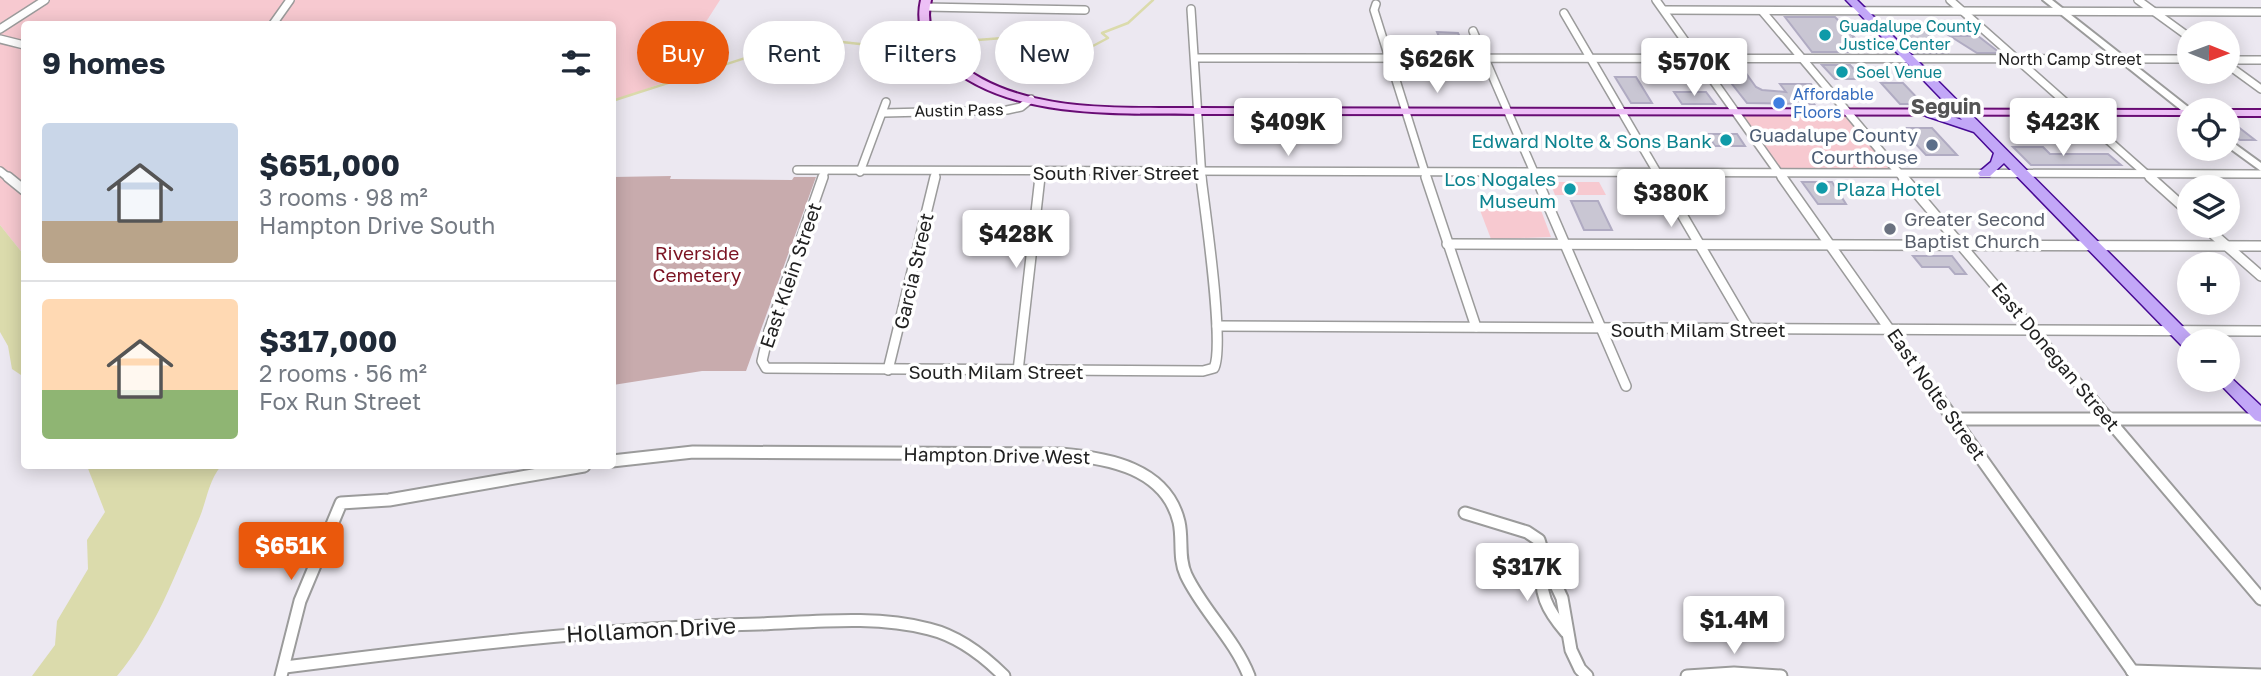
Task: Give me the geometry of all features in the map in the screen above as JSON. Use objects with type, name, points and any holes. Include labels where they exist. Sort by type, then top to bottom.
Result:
[{"type":"main road","points":[[1851,0],[2177,330]]},
{"type":"main road","points":[[925,4],[924,23],[931,41],[957,69],[996,88],[1031,99],[1093,108],[1197,111],[2177,112]]},
{"type":"main road","points":[[1930,113],[1983,132]]},
{"type":"main road","points":[[2240,113],[2261,113]]},
{"type":"main road","points":[[1985,173],[1997,164],[2001,151]]},
{"type":"main road","points":[[2236,392],[2261,418]]},
{"type":"street","points":[[0,29],[45,0]]},
{"type":"street","points":[[275,21],[290,0]]},
{"type":"street","name":"East Nolte Street","points":[[1656,0],[2134,674]]},
{"type":"street","points":[[1950,0],[2177,201]]},
{"type":"street","points":[[2047,0],[2177,103]]},
{"type":"street","points":[[2138,0],[2177,28]]},
{"type":"street","points":[[925,4],[1086,10]]},
{"type":"street","points":[[1376,4],[1374,10],[1404,111],[1476,327]]},
{"type":"street","points":[[1191,9],[1201,173],[1217,326]]},
{"type":"street","points":[[1664,10],[2261,12]]},
{"type":"street","name":"East Donegan Street","points":[[1762,11],[2261,600]]},
{"type":"street","points":[[1564,13],[1749,329]]},
{"type":"street","points":[[1474,31],[1564,245],[1604,329],[1626,386]]},
{"type":"street","points":[[0,39],[21,44]]},
{"type":"street","name":"North Camp Street","points":[[1196,58],[2177,60]]},
{"type":"street","points":[[2240,61],[2261,60]]},
{"type":"street","points":[[2240,72],[2261,89]]},
{"type":"street","name":"Austin Pass","points":[[884,113],[1007,110],[1021,107],[1031,99]]},
{"type":"street","points":[[860,172],[886,102]]},
{"type":"street","points":[[2240,151],[2261,168]]},
{"type":"street","name":"South River Street","points":[[797,170],[2261,174]]},
{"type":"street","points":[[0,171],[21,188]]},
{"type":"street","name":"Garcia Street","points":[[888,370],[936,171]]},
{"type":"street","name":"East Klein Street","points":[[777,370],[766,368],[762,361],[769,331],[825,172]]},
{"type":"street","points":[[1018,371],[1041,172]]},
{"type":"street","points":[[2218,238],[2261,276]]},
{"type":"street","points":[[1447,244],[2261,246]]},
{"type":"street","name":"South Milam Street","points":[[777,370],[1203,371],[1214,368],[1218,360],[1217,326],[2177,331]]},
{"type":"street","name":"South Milam Street","points":[[2240,331],[2261,331]]},
{"type":"street","points":[[1953,419],[2261,418]]},
{"type":"street","name":"Hampton Drive West","points":[[616,461],[693,452],[801,452],[1061,454],[1095,456],[1119,463],[1148,477],[1172,501],[1179,522],[1179,548],[1185,573],[1198,596],[1235,643],[1249,676]]},
{"type":"street","points":[[283,671],[300,601],[341,503],[389,500],[567,469]]},
{"type":"street","points":[[1465,513],[1527,532],[1539,541],[1545,563],[1561,596],[1566,632],[1581,674]]},
{"type":"street","points":[[1545,563],[1539,577],[1543,598],[1552,616],[1566,632]]},
{"type":"street","name":"Hollamon Drive","points":[[283,671],[558,634],[715,624],[841,622],[926,628],[955,637],[990,661],[1004,676]]},
{"type":"street","points":[[1687,676],[1726,672],[1781,676]]},
{"type":"street","points":[[2134,674],[2261,675]]},
{"type":"green space","name":"Riverside Cemetery","points":[[616,177],[792,180],[794,177],[816,177],[746,371],[702,371],[616,385]]},
{"type":"shaded area","points":[[0,0],[720,0],[707,21],[637,21],[637,84],[660,84],[616,100],[616,21],[21,21],[21,251],[0,225]]},
{"type":"shaded area","points":[[1738,112],[1850,113],[1900,172],[1777,172]]},
{"type":"shaded area","points":[[1550,182],[1599,182],[1606,195],[1555,195]]},
{"type":"shaded area","points":[[1478,205],[1539,205],[1551,237],[1491,239]]},
{"type":"shaded area","points":[[0,225],[21,251],[21,375],[12,369],[8,346],[0,332]]},
{"type":"shaded area","points":[[88,469],[219,469],[210,485],[199,519],[164,601],[143,640],[117,676],[32,676],[55,645],[57,621],[88,569],[87,540],[105,512]]},
{"type":"building","name":"Guadalupe County Justice Center","points":[[1785,17],[1835,17],[1855,38],[1849,38],[1860,52],[1812,52]]},
{"type":"building","points":[[1893,28],[1922,28],[1947,53],[1918,53]]},
{"type":"building","points":[[1437,32],[1458,33],[1465,48],[1444,48]]},
{"type":"building","points":[[1950,36],[1978,36],[2000,53],[1977,53]]},
{"type":"building","points":[[1717,65],[1740,65],[1756,87],[1762,90],[1786,92],[1780,84],[1811,84],[1819,94],[1806,94],[1814,104],[1747,103]]},
{"type":"building","name":"Soel Venue","points":[[1822,65],[1850,65],[1863,79],[1835,79]]},
{"type":"building","points":[[1615,77],[1636,77],[1652,103],[1631,103]]},
{"type":"building","points":[[1881,83],[1903,83],[1923,104],[1900,104]]},
{"type":"building","points":[[1674,92],[1706,92],[1715,104],[1682,104]]},
{"type":"building","name":"Guadalupe County Courthouse","points":[[1901,128],[1932,128],[1957,155],[1926,155]]},
{"type":"building","points":[[2240,128],[2255,140],[2240,140]]},
{"type":"building","name":"Edward Nolte & Sons Bank","points":[[1707,134],[1737,134],[1745,146],[1715,146]]},
{"type":"building","points":[[2013,147],[2043,147],[2050,154],[2108,154],[2121,165],[2031,165]]},
{"type":"building","name":"Plaza Hotel","points":[[1802,182],[1832,182],[1846,204],[1818,204]]},
{"type":"building","points":[[1571,201],[1598,201],[1612,230],[1584,230]]},
{"type":"building","points":[[1913,256],[1952,256],[1966,274],[1955,274],[1949,267],[1922,267]]},
{"type":"waterway","points":[[616,100],[789,44],[824,40],[887,47],[1016,37],[1091,47],[1108,38],[1102,33],[1128,23],[1153,0]]},
{"type":"place","name":"Guadalupe County Justice Center","points":[[1825,35]]},
{"type":"place","name":"Soel Venue","points":[[1842,72]]},
{"type":"place","name":"Affordable Floors","points":[[1779,103]]},
{"type":"place","name":"Edward Nolte & Sons Bank","points":[[1726,140]]},
{"type":"place","name":"Guadalupe County Courthouse","points":[[1932,145]]},
{"type":"place","name":"Plaza Hotel","points":[[1822,188]]},
{"type":"place","name":"Los Nogales Museum","points":[[1570,189]]},
{"type":"place","name":"Greater Second Baptist Church","points":[[1890,229]]},
{"type":"district","name":"Seguin","points":[[1946,106]]}]
